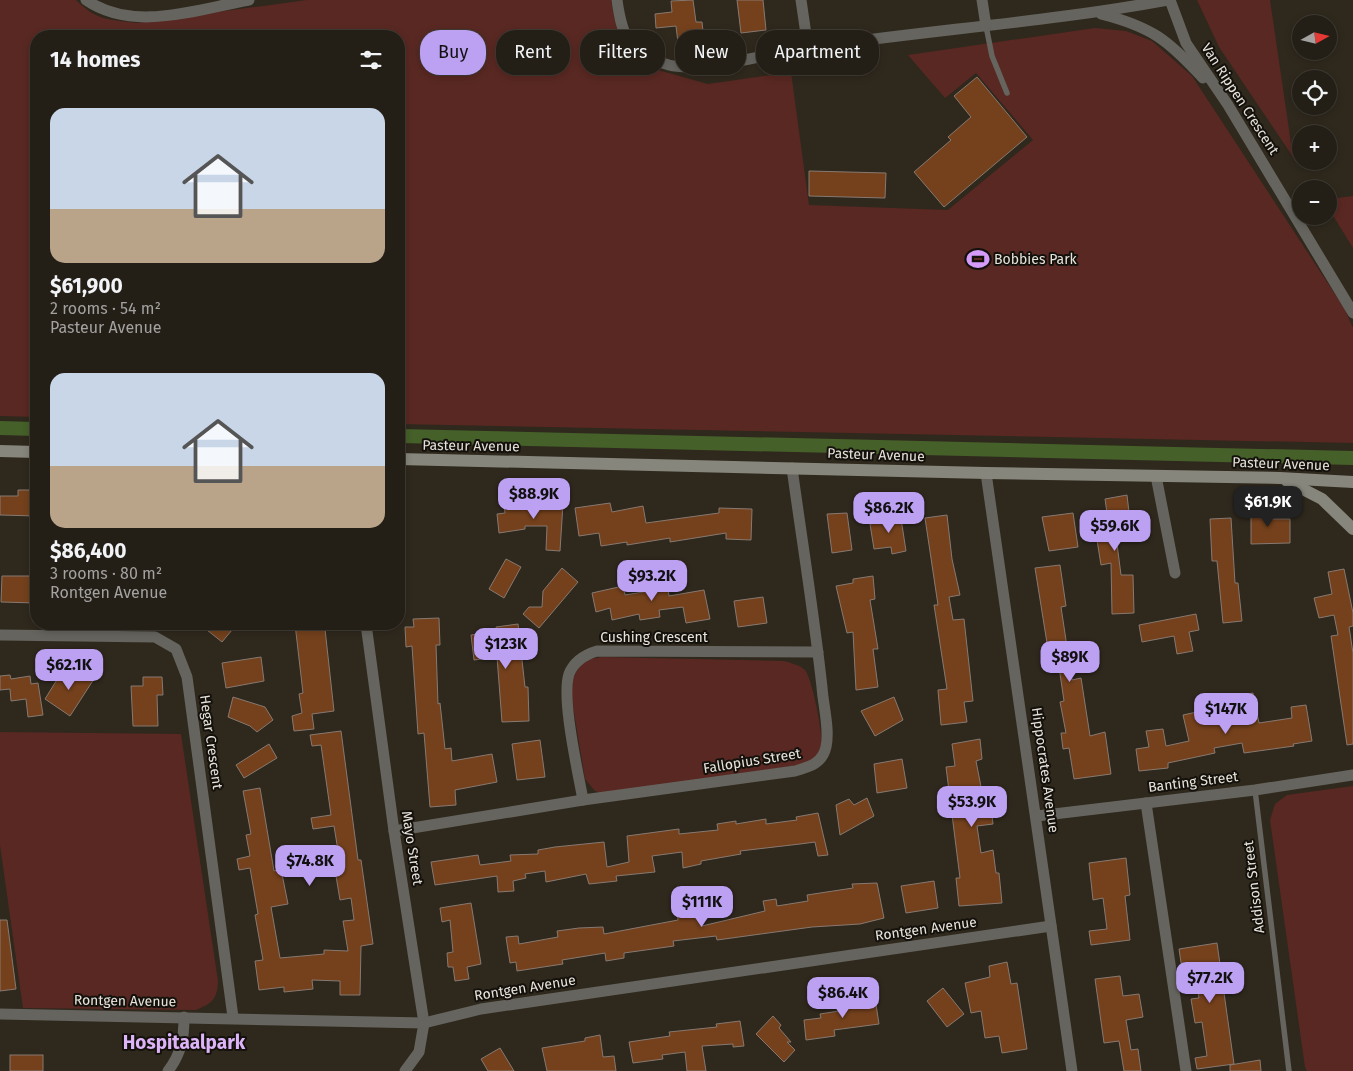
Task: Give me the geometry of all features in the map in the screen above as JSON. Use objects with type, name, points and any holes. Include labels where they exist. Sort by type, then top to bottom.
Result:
[{"type":"street","points":[[90,3],[117,15],[142,18],[249,0]]},
{"type":"street","points":[[617,0],[621,28],[625,37],[650,57],[681,67],[707,65],[756,57]]},
{"type":"street","points":[[801,0],[805,30]]},
{"type":"street","points":[[982,0],[986,26]]},
{"type":"street","points":[[879,39],[1097,13],[1169,0]]},
{"type":"street","name":"Van Rippen Crescent","points":[[1169,0],[1186,42],[1228,105],[1353,313]]},
{"type":"street","points":[[1097,13],[1136,23],[1169,42],[1228,105]]},
{"type":"street","points":[[0,451],[30,452]]},
{"type":"street","name":"Pasteur Avenue","points":[[405,459],[1280,478],[1353,482]]},
{"type":"street","name":"Fallopius Street","points":[[394,831],[583,800],[812,767],[819,761],[826,747],[818,652],[792,468]]},
{"type":"street","name":"Hippocrates Avenue","points":[[986,473],[1037,816],[1072,1071]]},
{"type":"street","points":[[1156,476],[1175,573]]},
{"type":"street","points":[[1280,478],[1322,499],[1353,529]]},
{"type":"street","name":"Mayo Street","points":[[367,630],[394,831],[424,1023],[419,1052],[405,1071]]},
{"type":"street","name":"Hegar Crescent","points":[[0,635],[155,637],[176,650],[187,677],[233,1017]]},
{"type":"street","name":"Cushing Crescent","points":[[583,800],[567,702],[567,683],[576,662],[586,654],[598,651],[818,652]]},
{"type":"street","name":"Banting Street","points":[[1037,816],[1255,790],[1353,775]]},
{"type":"street","points":[[1146,803],[1186,1071]]},
{"type":"street","name":"Rontgen Avenue","points":[[0,1014],[233,1017],[424,1023],[482,1009],[1051,926]]},
{"type":"street","points":[[168,1071],[177,1060],[184,1040],[184,1017]]},
{"type":"lane","points":[[986,26],[992,56],[1007,93]]},
{"type":"lane","name":"Addison Street","points":[[1255,790],[1289,1071]]},
{"type":"shaded area","name":"Bobbies Park","points":[[0,0],[76,0],[90,12],[103,18],[136,23],[307,0],[611,0],[614,17],[619,30],[580,30],[580,75],[665,75],[665,72],[708,84],[770,75],[791,75],[809,205],[948,210],[1033,140],[976,73],[945,98],[908,55],[1095,28],[1126,31],[1152,41],[1192,76],[1344,308],[1353,328],[1353,443],[405,424],[405,30],[30,30],[30,417],[0,416]]},
{"type":"shaded area","points":[[1197,0],[1270,0],[1292,156],[1219,47]]},
{"type":"shaded area","points":[[1353,196],[1353,248],[1337,222],[1337,198]]},
{"type":"shaded area","points":[[602,657],[784,661],[798,665],[808,675],[814,695],[821,731],[820,750],[813,759],[799,765],[605,794],[595,791],[585,779],[572,700],[571,682],[581,664],[590,659]]},
{"type":"shaded area","points":[[0,732],[181,734],[218,981],[215,997],[210,1003],[196,1010],[23,1008],[0,845]]},
{"type":"shaded area","points":[[1353,786],[1353,1071],[1307,1071],[1270,820],[1275,804],[1287,795]]},
{"type":"building","points":[[693,0],[696,22],[702,22],[703,30],[676,30],[676,26],[656,28],[655,14],[672,12],[671,1]]},
{"type":"building","points":[[737,0],[763,0],[766,30],[746,32],[746,30],[741,30]]},
{"type":"building","points":[[977,77],[1027,137],[944,207],[914,172],[951,140],[948,137],[971,117],[954,96]]},
{"type":"building","points":[[809,171],[886,173],[885,198],[809,196]]},
{"type":"building","points":[[18,490],[30,490],[30,516],[0,515],[0,496],[18,496]]},
{"type":"building","points":[[1127,495],[1130,521],[1121,522],[1122,535],[1116,536],[1121,575],[1133,575],[1134,613],[1112,614],[1111,563],[1101,565],[1093,515],[1107,513],[1105,499]]},
{"type":"building","points":[[531,502],[563,504],[560,551],[546,550],[547,526],[525,526],[525,529],[499,533],[497,514],[505,513],[504,505]]},
{"type":"building","points":[[610,503],[612,512],[643,506],[646,523],[719,513],[719,508],[752,509],[751,540],[726,539],[726,533],[670,542],[670,538],[627,545],[627,542],[601,546],[599,533],[579,536],[575,508]]},
{"type":"building","points":[[1251,507],[1267,507],[1268,519],[1290,519],[1290,543],[1251,544]]},
{"type":"building","points":[[900,512],[906,551],[892,554],[891,547],[874,549],[870,524],[888,521],[887,515]]},
{"type":"building","points":[[847,513],[852,550],[832,553],[827,514]]},
{"type":"building","points":[[1073,513],[1078,547],[1049,551],[1042,517]]},
{"type":"building","points":[[947,515],[952,559],[960,595],[949,597],[953,620],[964,619],[973,701],[964,702],[967,722],[941,725],[938,690],[947,689],[934,605],[938,605],[925,518]]},
{"type":"building","points":[[1231,518],[1235,583],[1238,583],[1242,621],[1223,623],[1217,561],[1212,561],[1210,519]]},
{"type":"building","points":[[506,559],[521,567],[504,598],[489,589]]},
{"type":"building","points":[[1060,565],[1066,606],[1061,607],[1072,680],[1081,678],[1090,736],[1105,732],[1111,774],[1074,779],[1069,748],[1063,749],[1061,733],[1066,733],[1060,702],[1064,701],[1059,667],[1051,668],[1035,568]]},
{"type":"building","points":[[562,568],[578,582],[539,628],[523,614],[529,607],[542,607],[543,591]]},
{"type":"building","points":[[1344,569],[1353,613],[1353,626],[1349,627],[1353,653],[1353,744],[1347,745],[1331,636],[1338,635],[1334,615],[1319,618],[1314,598],[1332,594],[1328,572]]},
{"type":"building","points":[[665,570],[669,596],[704,590],[710,619],[686,623],[683,607],[659,610],[660,617],[640,620],[639,614],[612,620],[610,608],[596,612],[592,593],[623,586],[625,595],[655,590],[652,572]]},
{"type":"building","points":[[2,576],[30,576],[30,603],[1,602]]},
{"type":"building","points":[[873,576],[875,599],[870,600],[878,649],[873,649],[878,687],[856,690],[853,632],[847,633],[836,586],[853,583],[853,579]]},
{"type":"building","points":[[763,597],[767,623],[738,627],[734,601]]},
{"type":"building","points":[[1196,614],[1199,630],[1189,632],[1193,651],[1177,654],[1174,636],[1142,642],[1139,625]]},
{"type":"building","points":[[439,618],[440,645],[436,645],[438,704],[440,703],[445,749],[451,748],[452,761],[492,754],[497,782],[455,790],[456,805],[430,807],[424,733],[418,734],[412,646],[406,647],[405,627],[414,627],[413,619]]},
{"type":"building","points":[[518,624],[525,687],[528,687],[529,721],[502,722],[497,657],[474,660],[471,635],[497,632],[496,627]]},
{"type":"building","points":[[207,630],[232,630],[222,642]]},
{"type":"building","points":[[296,630],[325,630],[334,711],[312,714],[314,729],[294,731],[292,716],[302,713],[299,694],[303,693]]},
{"type":"building","points":[[261,657],[264,681],[226,688],[222,663]]},
{"type":"building","points":[[63,670],[76,679],[81,671],[94,679],[70,716],[45,699]]},
{"type":"building","points":[[10,675],[11,679],[30,676],[31,684],[38,683],[43,715],[28,717],[26,699],[11,701],[10,689],[0,690],[0,676]]},
{"type":"building","points":[[143,677],[162,677],[163,695],[157,695],[158,726],[133,726],[131,686],[143,686]]},
{"type":"building","points":[[1253,693],[1259,723],[1292,718],[1291,707],[1306,705],[1312,741],[1293,744],[1294,746],[1244,753],[1242,743],[1214,748],[1215,753],[1168,763],[1168,768],[1139,771],[1136,749],[1149,747],[1146,731],[1163,729],[1166,746],[1189,741],[1183,715],[1206,710],[1209,720],[1240,715],[1236,696]]},
{"type":"building","points":[[233,697],[265,707],[273,720],[257,732],[250,726],[228,717]]},
{"type":"building","points":[[894,697],[903,720],[875,736],[861,711]]},
{"type":"building","points":[[341,731],[358,860],[361,860],[373,944],[361,946],[360,995],[340,995],[340,981],[312,980],[313,989],[284,992],[284,987],[259,990],[255,961],[263,960],[255,915],[258,914],[250,868],[239,870],[237,859],[250,856],[246,835],[251,834],[243,791],[260,788],[274,871],[281,869],[288,904],[271,907],[280,958],[324,954],[324,950],[348,951],[343,921],[354,920],[351,898],[340,900],[334,864],[340,863],[334,826],[313,829],[311,818],[331,815],[321,745],[312,746],[310,735]]},
{"type":"building","points":[[980,739],[982,759],[976,761],[983,797],[990,796],[993,824],[977,826],[981,853],[993,850],[996,873],[999,873],[1002,903],[959,906],[956,878],[960,878],[946,767],[955,766],[952,744]]},
{"type":"building","points":[[540,740],[545,777],[517,780],[512,744]]},
{"type":"building","points":[[269,744],[277,758],[244,778],[236,765]]},
{"type":"building","points":[[902,759],[907,788],[877,793],[874,764]]},
{"type":"building","points":[[867,798],[874,816],[840,835],[836,805],[849,799],[854,805]]},
{"type":"building","points":[[818,813],[828,855],[818,856],[815,842],[740,851],[741,854],[701,861],[701,864],[683,868],[682,852],[652,856],[655,872],[616,876],[617,881],[589,884],[586,874],[546,882],[545,871],[525,874],[526,878],[513,881],[514,891],[498,892],[497,876],[435,885],[431,862],[478,855],[480,865],[511,861],[510,855],[538,854],[538,850],[604,842],[607,867],[629,862],[627,836],[679,829],[679,834],[718,830],[717,824],[736,821],[736,824],[766,819],[766,824],[797,820],[796,817]]},
{"type":"building","points":[[1126,858],[1130,895],[1125,896],[1130,940],[1091,945],[1089,931],[1107,929],[1103,898],[1093,900],[1089,863]]},
{"type":"building","points":[[934,881],[938,908],[906,913],[901,886]]},
{"type":"building","points":[[877,883],[884,918],[860,924],[812,927],[717,940],[716,936],[673,941],[674,946],[624,953],[624,958],[606,961],[605,953],[562,960],[563,964],[517,971],[516,962],[510,963],[506,937],[518,936],[519,944],[558,937],[557,931],[579,928],[603,927],[604,934],[678,920],[677,911],[699,906],[702,926],[765,911],[763,901],[776,899],[777,906],[808,901],[807,895],[853,888],[852,884]]},
{"type":"building","points":[[471,903],[481,964],[467,967],[469,979],[455,981],[453,967],[448,967],[447,953],[453,952],[450,920],[442,922],[440,908]]},
{"type":"building","points":[[0,920],[7,920],[16,989],[0,991]]},
{"type":"building","points":[[1217,943],[1234,1064],[1197,1069],[1195,1058],[1207,1056],[1202,1022],[1195,1023],[1191,999],[1199,998],[1194,967],[1182,969],[1179,949]]},
{"type":"building","points":[[1007,962],[1011,984],[1017,983],[1027,1049],[1002,1053],[999,1036],[985,1038],[981,1011],[971,1013],[965,983],[990,977],[989,966]]},
{"type":"building","points":[[1120,976],[1123,996],[1139,994],[1143,1017],[1126,1020],[1131,1050],[1138,1049],[1141,1071],[1124,1071],[1119,1041],[1104,1043],[1095,979]]},
{"type":"building","points":[[943,988],[964,1014],[947,1027],[927,1001]]},
{"type":"building","points":[[875,998],[879,1024],[834,1030],[835,1036],[806,1040],[804,1020],[821,1018],[820,1014],[839,1011],[838,1004]]},
{"type":"building","points":[[773,1016],[781,1025],[779,1028],[791,1042],[787,1042],[795,1050],[784,1062],[756,1034]]},
{"type":"building","points":[[740,1021],[744,1046],[733,1047],[733,1044],[702,1046],[706,1071],[687,1071],[685,1052],[662,1055],[663,1059],[633,1063],[629,1042],[670,1036],[669,1032],[717,1027],[716,1024]]},
{"type":"building","points":[[600,1035],[603,1057],[614,1056],[616,1071],[547,1071],[542,1048],[585,1041],[585,1038]]},
{"type":"building","points":[[500,1048],[514,1071],[488,1071],[481,1059]]},
{"type":"building","points":[[10,1055],[43,1055],[43,1071],[10,1071]]},
{"type":"building","points":[[1260,1060],[1261,1071],[1230,1071],[1230,1065]]},
{"type":"waterway","points":[[0,428],[30,429]]},
{"type":"waterway","points":[[405,436],[1353,458]]},
{"type":"place","name":"Bobbies Park","points":[[978,259]]},
{"type":"district","name":"Hospitaalpark","points":[[184,1042]]}]
